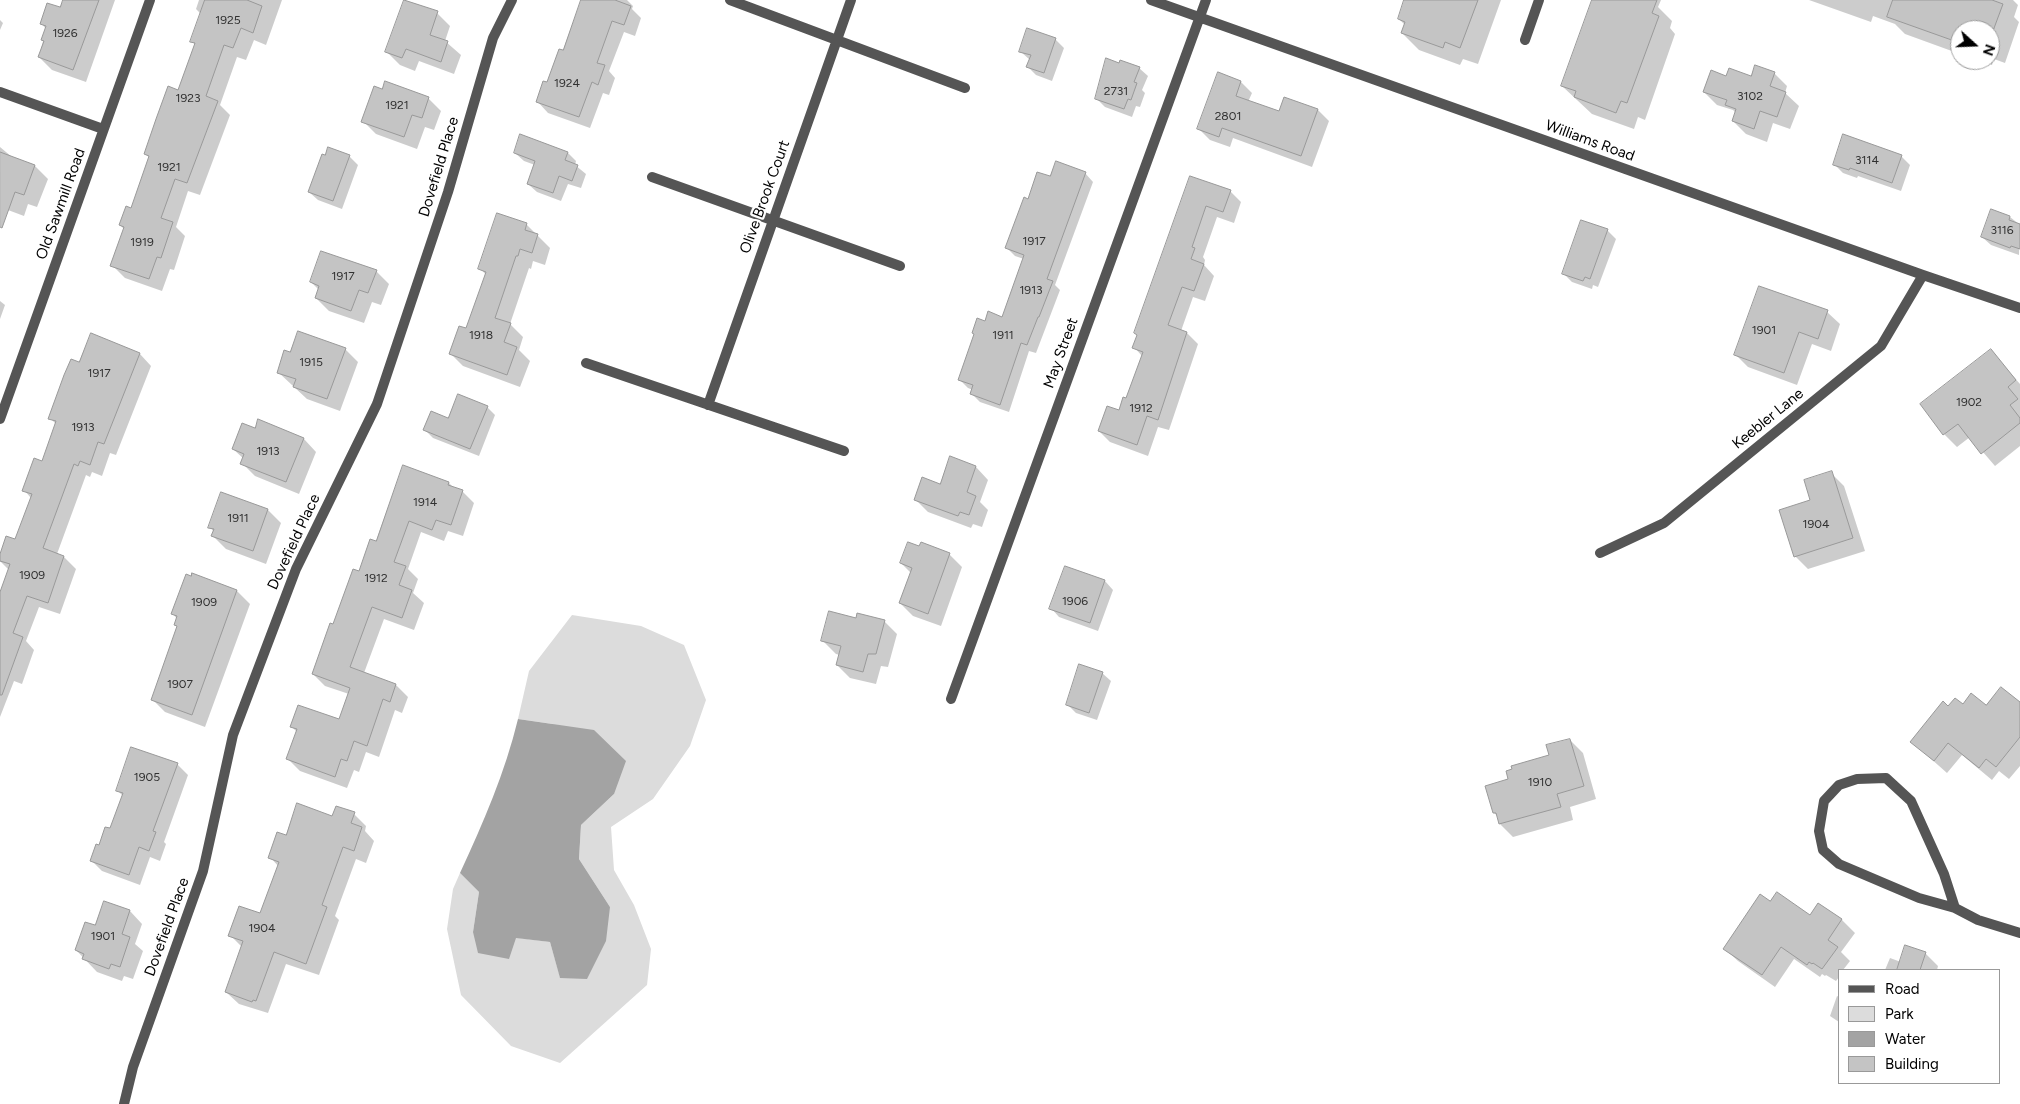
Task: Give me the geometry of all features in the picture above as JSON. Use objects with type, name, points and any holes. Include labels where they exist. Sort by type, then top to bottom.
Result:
[{"type":"street","name":"Old Sawmill Road","points":[[0,419],[150,0]]},
{"type":"street","name":"Dovefield Place","points":[[124,1104],[133,1068],[203,871],[233,735],[296,569],[377,404],[448,192],[493,38],[512,0]]},
{"type":"street","points":[[730,0],[965,88]]},
{"type":"street","name":"Olive Brook Court","points":[[708,405],[851,0]]},
{"type":"street","name":"Williams Road","points":[[1151,0],[2020,308]]},
{"type":"street","name":"May Street","points":[[951,699],[1206,0]]},
{"type":"street","points":[[1525,40],[1539,0]]},
{"type":"street","points":[[0,92],[103,129]]},
{"type":"street","points":[[652,178],[900,266]]},
{"type":"street","name":"Keebler Lane","points":[[1600,553],[1664,523],[1881,346],[1923,275]]},
{"type":"street","points":[[586,363],[844,452]]},
{"type":"street","points":[[1955,908],[1944,874],[1911,801],[1886,778],[1857,779],[1840,785],[1824,801],[1820,830],[1823,850],[1839,864],[1919,898],[1955,908],[1978,920],[2020,933]]},
{"type":"green space","points":[[572,615],[641,626],[684,645],[706,700],[690,746],[653,799],[611,827],[614,870],[634,905],[651,949],[647,985],[560,1063],[511,1046],[461,995],[447,929],[453,889],[460,873],[479,892],[473,932],[550,942],[560,977],[610,907],[579,859],[581,825],[614,794],[553,724],[518,719],[529,671]]},
{"type":"water","points":[[518,719],[594,730],[626,761],[614,794],[581,825],[579,859],[610,907],[606,941],[587,979],[560,978],[550,942],[516,938],[509,959],[478,953],[473,932],[479,892],[460,873],[500,778]]},
{"type":"building","points":[[63,0],[99,0],[73,70],[38,57],[44,41],[41,40],[46,26],[40,24],[47,3],[60,7]]},
{"type":"building","points":[[205,0],[247,0],[262,6],[253,33],[241,28],[233,48],[224,45],[206,96],[218,101],[187,183],[175,179],[161,218],[173,222],[161,258],[157,257],[149,279],[110,266],[124,227],[119,225],[126,206],[131,208],[149,156],[144,154],[156,119],[168,86],[178,90],[195,43],[190,42]]},
{"type":"building","points":[[404,0],[438,11],[430,35],[448,41],[441,62],[406,49],[402,58],[385,52]]},
{"type":"building","points":[[581,0],[615,0],[631,6],[624,25],[612,21],[597,63],[605,65],[598,85],[592,82],[579,117],[536,102],[543,81],[547,82],[559,49],[563,50]]},
{"type":"building","points":[[1404,0],[1478,0],[1460,48],[1445,42],[1443,48],[1401,33],[1405,22],[1398,19]]},
{"type":"building","points":[[1592,0],[1657,0],[1652,13],[1659,16],[1627,103],[1621,101],[1616,113],[1574,97],[1576,91],[1561,86]]},
{"type":"building","points":[[1893,0],[1992,0],[2003,4],[1997,20],[1950,20],[1950,39],[1887,17]]},
{"type":"building","points":[[1027,28],[1056,38],[1044,73],[1026,67],[1031,55],[1019,52]]},
{"type":"building","points":[[1106,58],[1119,63],[1120,60],[1140,67],[1134,82],[1137,83],[1131,100],[1128,99],[1124,109],[1095,99]]},
{"type":"building","points":[[1755,65],[1775,72],[1770,86],[1786,92],[1777,117],[1760,111],[1754,129],[1732,121],[1736,109],[1725,105],[1727,100],[1703,92],[1711,70],[1726,76],[1729,68],[1751,76]]},
{"type":"building","points":[[1218,72],[1241,81],[1236,96],[1279,111],[1284,97],[1318,109],[1301,156],[1222,128],[1219,137],[1197,129]]},
{"type":"building","points":[[385,81],[429,97],[422,118],[412,115],[404,137],[361,122],[374,86],[382,89]]},
{"type":"building","points":[[520,134],[568,152],[565,160],[578,165],[572,181],[559,176],[553,193],[527,184],[535,161],[514,153]]},
{"type":"building","points":[[1843,134],[1902,155],[1892,183],[1850,168],[1849,170],[1833,165]]},
{"type":"building","points":[[328,147],[350,155],[333,201],[308,192],[322,154],[325,155]]},
{"type":"building","points":[[0,152],[35,165],[24,195],[15,192],[2,228],[0,227]]},
{"type":"building","points":[[1056,161],[1086,172],[1047,279],[1053,281],[1027,345],[1021,343],[1000,405],[970,394],[973,385],[958,380],[974,334],[972,333],[977,318],[985,321],[988,311],[1002,317],[1024,255],[1005,248],[1024,197],[1028,199],[1037,172],[1050,176]]},
{"type":"building","points":[[1190,176],[1231,190],[1223,212],[1206,206],[1192,247],[1195,248],[1191,259],[1204,264],[1194,291],[1182,287],[1168,325],[1187,332],[1158,420],[1147,416],[1137,445],[1098,431],[1107,406],[1119,410],[1123,397],[1126,398],[1143,352],[1132,348],[1137,335],[1134,333]]},
{"type":"building","points":[[1991,209],[2010,216],[2009,220],[2020,224],[2020,249],[2011,246],[2010,248],[1981,237]]},
{"type":"building","points":[[497,213],[527,223],[525,230],[538,234],[532,253],[520,249],[518,256],[516,256],[495,318],[511,323],[504,342],[517,347],[507,375],[449,354],[459,326],[466,328],[486,272],[478,269]]},
{"type":"building","points":[[1581,220],[1608,229],[1590,279],[1585,277],[1583,281],[1562,274]]},
{"type":"building","points":[[321,251],[377,270],[368,293],[359,290],[351,311],[315,298],[319,286],[310,282]]},
{"type":"building","points":[[1759,286],[1828,310],[1818,339],[1799,332],[1784,373],[1734,355]]},
{"type":"building","points":[[298,331],[346,348],[327,399],[293,387],[296,379],[277,373],[284,350],[290,352]]},
{"type":"building","points":[[91,333],[140,353],[104,444],[98,442],[90,465],[80,461],[78,466],[74,464],[43,548],[64,556],[48,603],[27,596],[13,633],[23,637],[2,695],[0,695],[0,592],[10,564],[0,561],[0,554],[6,536],[15,539],[32,494],[22,491],[34,458],[42,461],[56,421],[48,419],[64,375],[71,359],[79,362]]},
{"type":"building","points":[[1991,349],[2016,380],[2008,387],[2018,399],[2010,405],[2020,418],[2020,423],[1981,454],[1958,424],[1943,435],[1920,404]]},
{"type":"building","points":[[458,394],[488,406],[470,449],[423,430],[431,411],[448,418]]},
{"type":"building","points":[[258,419],[304,438],[286,482],[240,464],[244,454],[232,449],[242,423],[255,428]]},
{"type":"building","points":[[950,456],[976,466],[967,492],[976,496],[969,515],[960,512],[958,516],[914,500],[922,477],[940,484]]},
{"type":"building","points":[[403,465],[449,482],[448,485],[463,490],[451,525],[436,520],[432,530],[409,521],[394,562],[406,566],[399,585],[412,590],[402,618],[372,607],[350,667],[396,684],[390,702],[383,699],[367,746],[354,741],[347,761],[341,759],[335,777],[286,759],[297,729],[290,727],[298,705],[339,719],[350,688],[312,674],[330,623],[333,624],[353,569],[359,571],[370,539],[376,541]]},
{"type":"building","points":[[1832,471],[1853,538],[1794,557],[1779,510],[1810,500],[1804,480]]},
{"type":"building","points":[[221,492],[268,509],[253,551],[211,536],[214,529],[208,528]]},
{"type":"building","points":[[908,542],[919,546],[921,542],[950,553],[928,614],[899,603],[912,568],[900,563]]},
{"type":"building","points":[[1065,566],[1105,580],[1090,623],[1049,609]]},
{"type":"building","points":[[192,573],[237,590],[192,715],[151,700],[177,626],[174,625],[177,616],[171,614],[186,574],[191,576]]},
{"type":"building","points":[[829,611],[856,618],[857,613],[885,620],[876,654],[868,654],[863,672],[836,665],[841,646],[821,641]]},
{"type":"building","points":[[1079,664],[1103,672],[1089,713],[1066,705]]},
{"type":"building","points":[[2001,687],[2020,702],[2020,737],[1996,767],[1986,759],[1979,768],[1948,743],[1934,761],[1910,742],[1943,701],[1948,706],[1955,698],[1963,704],[1971,693],[1986,705]]},
{"type":"building","points":[[1570,739],[1584,786],[1557,794],[1561,807],[1499,824],[1496,813],[1493,813],[1485,786],[1508,779],[1506,771],[1512,769],[1511,766],[1549,755],[1546,745]]},
{"type":"building","points":[[131,747],[178,763],[153,831],[156,832],[149,851],[139,847],[129,875],[90,861],[96,844],[99,845],[105,827],[110,828],[123,793],[116,791]]},
{"type":"building","points":[[297,803],[332,816],[336,806],[355,812],[351,823],[362,827],[354,851],[343,847],[322,905],[327,907],[306,964],[274,952],[256,1001],[253,1000],[252,1002],[225,992],[243,941],[228,936],[239,906],[260,913],[279,862],[268,858],[277,832],[286,835]]},
{"type":"building","points":[[1777,892],[1810,915],[1818,903],[1842,919],[1828,940],[1838,947],[1822,969],[1813,963],[1809,962],[1807,965],[1781,947],[1762,975],[1723,949],[1760,894],[1770,901]]},
{"type":"building","points":[[104,901],[130,910],[122,934],[130,937],[120,967],[111,964],[109,969],[82,959],[84,954],[75,950],[85,922],[95,925]]},
{"type":"building","points":[[1905,945],[1926,952],[1920,969],[1897,969]]}]
